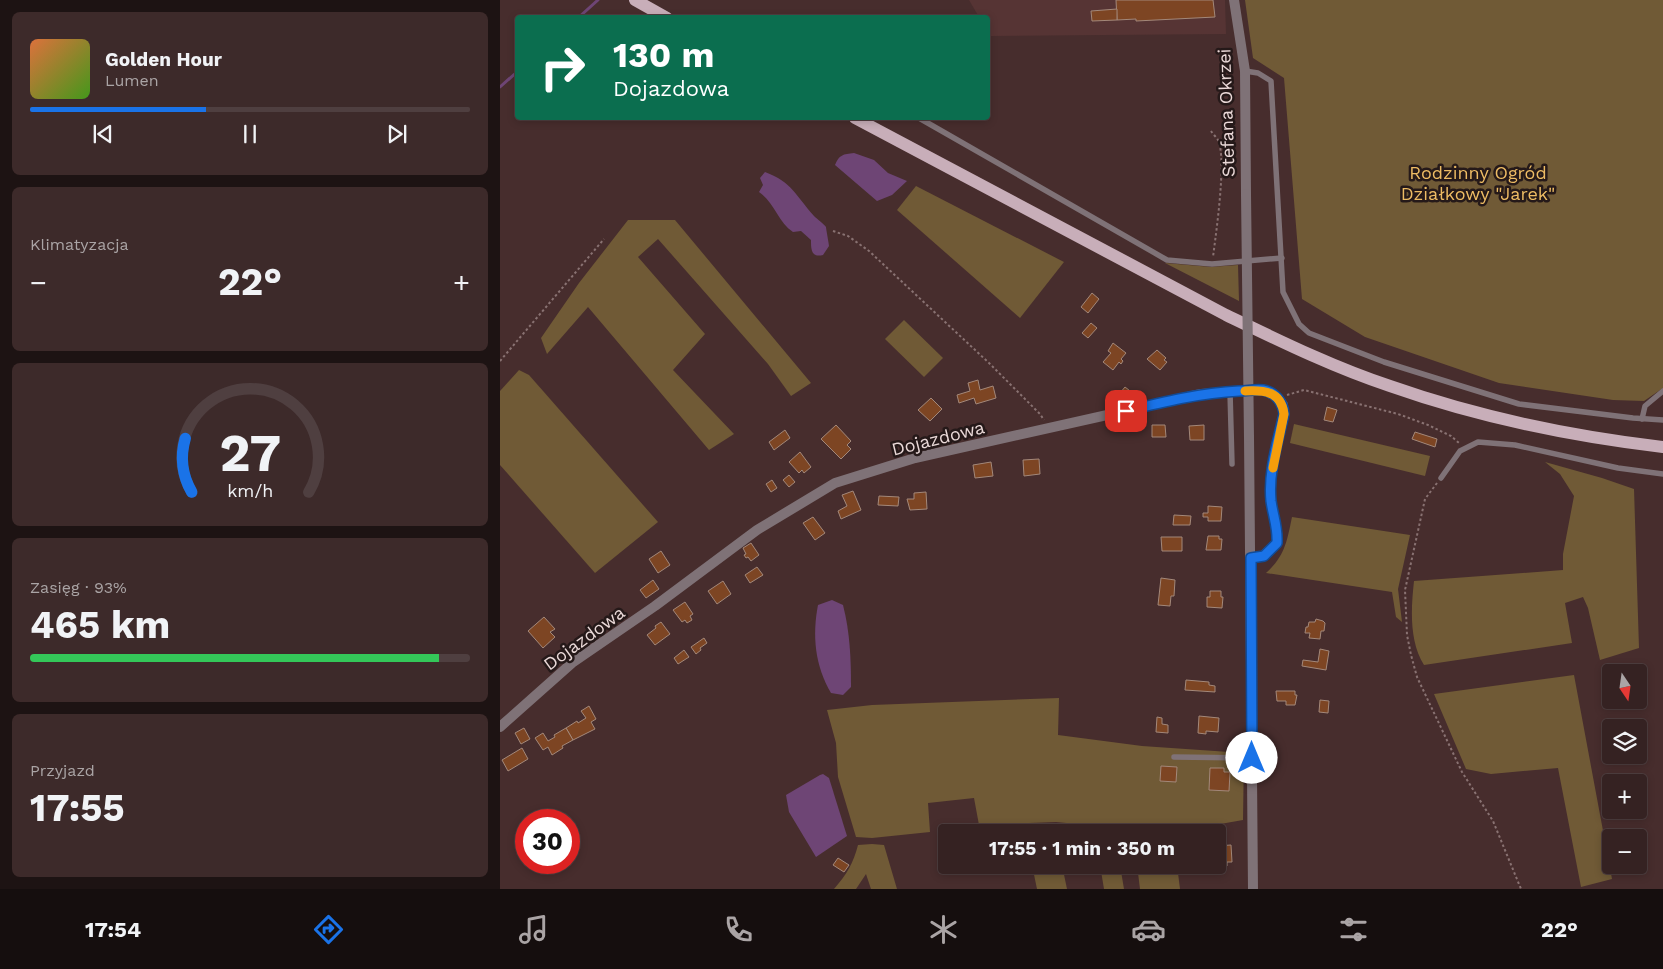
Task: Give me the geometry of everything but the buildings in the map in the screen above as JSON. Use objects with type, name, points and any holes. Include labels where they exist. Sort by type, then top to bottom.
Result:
[{"type":"main road","points":[[636,1],[662,15]]},
{"type":"main road","points":[[859,120],[1226,315],[1341,368],[1390,386],[1504,420],[1607,440],[1663,447]]},
{"type":"street","name":"Stefana Okrzei","points":[[1234,0],[1245,71],[1253,889]]},
{"type":"street","name":"Dojazdowa","points":[[500,727],[572,663],[654,606],[757,530],[835,483],[915,458],[1201,394],[1264,390],[1278,398]]},
{"type":"street","points":[[1251,558],[1264,556],[1277,543],[1278,530],[1271,501],[1271,475],[1284,414],[1283,405],[1278,398]]},
{"type":"lane","points":[[1245,71],[1258,73],[1271,81],[1283,292],[1299,324],[1309,333],[1384,362],[1519,404],[1663,420]]},
{"type":"lane","points":[[922,120],[1167,260],[1212,264],[1282,258]]},
{"type":"lane","points":[[1642,419],[1645,406],[1663,391]]},
{"type":"lane","points":[[1230,392],[1232,464]]},
{"type":"lane","points":[[1441,478],[1460,451],[1478,442],[1515,445],[1618,468],[1663,474]]},
{"type":"lane","points":[[1174,757],[1252,758]]},
{"type":"path","points":[[1211,131],[1218,141],[1222,159],[1212,264]]},
{"type":"path","points":[[833,231],[848,236],[869,251],[989,363],[1040,414],[1050,428]]},
{"type":"path","points":[[500,362],[604,239]]},
{"type":"path","points":[[1278,398],[1304,390],[1398,414],[1451,436],[1465,447]]},
{"type":"path","points":[[1441,478],[1425,499],[1405,590],[1409,645],[1417,677],[1462,772],[1493,821],[1521,889]]},
{"type":"shaded area","points":[[969,0],[1225,0],[1226,34],[990,36],[990,15],[978,15]]},
{"type":"shaded area","points":[[854,153],[874,160],[888,173],[907,181],[892,195],[877,201],[835,165],[842,156]]},
{"type":"shaded area","points":[[765,172],[788,185],[814,216],[826,227],[829,246],[823,255],[814,254],[811,240],[801,231],[793,232],[788,228],[769,201],[759,192],[763,185],[760,178]]},
{"type":"shaded area","points":[[832,600],[843,605],[849,635],[851,687],[843,695],[831,693],[821,672],[816,650],[815,628],[818,605]]},
{"type":"shaded area","points":[[823,774],[829,778],[847,836],[816,857],[789,812],[786,795]]},
{"type":"green space","name":"Rodzinny Ogród Działkowy \"Jarek\"","points":[[1245,0],[1663,0],[1663,388],[1644,401],[1613,400],[1499,383],[1365,337],[1302,299],[1284,78],[1253,58]]},
{"type":"green space","points":[[916,186],[1064,262],[1020,318],[897,210]]},
{"type":"green space","points":[[628,220],[675,220],[811,383],[791,396],[768,364],[658,239],[638,257],[705,334],[673,370],[734,434],[709,450],[588,307],[547,354],[541,338],[579,283]]},
{"type":"green space","points":[[1165,263],[1211,267],[1238,265],[1239,301]]},
{"type":"green space","points":[[904,320],[943,358],[924,377],[885,339]]},
{"type":"green space","points":[[519,370],[529,375],[658,522],[595,573],[500,465],[500,391]]},
{"type":"green space","points":[[1294,424],[1430,456],[1425,476],[1290,443]]},
{"type":"green space","points":[[1545,462],[1634,489],[1639,648],[1600,660],[1588,608],[1583,597],[1565,603],[1572,643],[1424,665],[1419,656],[1413,635],[1412,603],[1414,581],[1563,570],[1563,554],[1574,496],[1560,474]]},
{"type":"green space","points":[[1292,517],[1410,535],[1398,589],[1402,622],[1396,617],[1392,592],[1266,573],[1281,554],[1287,541]]},
{"type":"green space","points":[[1574,675],[1603,829],[1602,874],[1611,874],[1612,879],[1581,887],[1558,768],[1491,774],[1466,769],[1434,694]]},
{"type":"green space","points":[[1059,698],[1058,735],[1142,746],[1244,753],[1243,820],[1220,824],[1077,824],[1056,822],[979,824],[974,798],[928,803],[930,832],[872,838],[856,837],[838,777],[836,743],[827,710],[872,705]]},
{"type":"green space","points":[[858,845],[884,845],[897,889],[871,889],[866,874],[856,889],[834,889],[849,869]]},
{"type":"green space","points":[[1034,874],[1064,874],[1067,889],[1037,889]]},
{"type":"green space","points":[[1102,874],[1122,874],[1124,889],[1104,889]]},
{"type":"green space","points":[[1138,874],[1178,874],[1180,889],[1140,889]]},
{"type":"waterway","points":[[581,15],[598,0]]},
{"type":"waterway","points":[[500,87],[515,74]]},
{"type":"slow traffic","points":[[1245,391],[1264,390],[1278,398],[1283,405],[1284,414],[1273,468]]},
{"type":"route","points":[[1126,411],[1201,394],[1264,390],[1278,398],[1283,405],[1284,414],[1271,475],[1271,501],[1278,530],[1277,543],[1264,556],[1251,558],[1252,758]]}]
